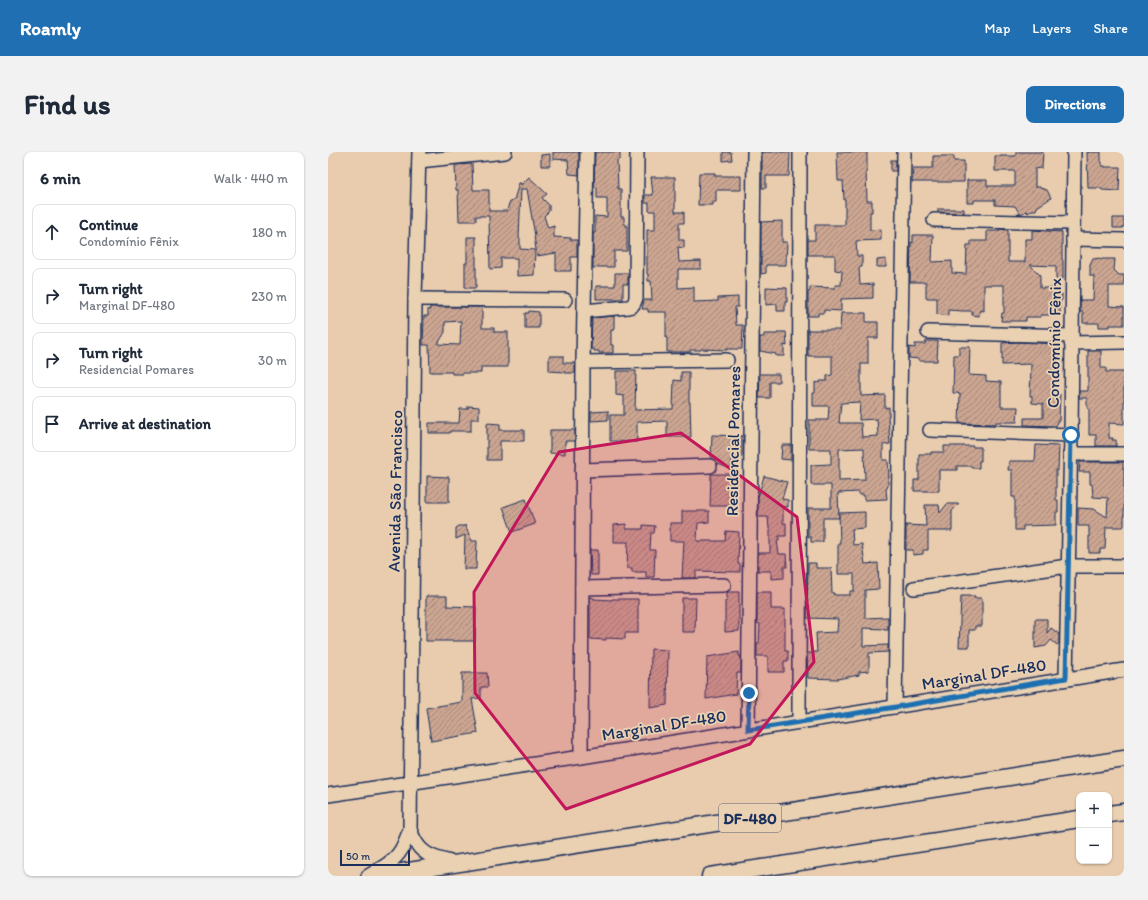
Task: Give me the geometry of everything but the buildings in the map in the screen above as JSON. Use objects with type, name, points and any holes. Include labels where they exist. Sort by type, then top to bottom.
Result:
[{"type":"main road","name":"DF-480","points":[[376,876],[1124,759]]},
{"type":"main road","points":[[1112,814],[1124,812]]},
{"type":"main road","points":[[710,876],[1076,819]]},
{"type":"street","points":[[419,157],[505,152]]},
{"type":"street","points":[[581,757],[583,362],[587,152]]},
{"type":"street","points":[[584,311],[628,307],[632,306],[636,298],[637,152]]},
{"type":"street","name":"Residencial Pomares","points":[[748,730],[754,152]]},
{"type":"street","points":[[799,722],[800,152]]},
{"type":"street","points":[[896,707],[904,152]]},
{"type":"street","name":"Condomínio Fênix","points":[[1066,678],[1071,435],[1074,152]]},
{"type":"street","name":"Avenida São Francisco","points":[[410,830],[415,299],[419,157]]},
{"type":"street","points":[[934,220],[1073,222]]},
{"type":"street","points":[[1073,239],[1124,240]]},
{"type":"street","points":[[415,299],[564,300]]},
{"type":"street","points":[[928,332],[1124,342]]},
{"type":"street","points":[[583,362],[727,360]]},
{"type":"street","points":[[930,430],[1071,435]]},
{"type":"street","points":[[1070,454],[1124,454]]},
{"type":"street","points":[[582,470],[710,466]]},
{"type":"street","points":[[914,588],[1068,566],[1124,566]]},
{"type":"street","points":[[582,588],[724,585]]},
{"type":"street","name":"Marginal DF-480","points":[[328,795],[581,757],[896,707],[1066,678],[1124,670]]},
{"type":"street","points":[[410,830],[416,844],[424,851],[433,857],[456,864]]},
{"type":"street","points":[[368,876],[396,857],[401,850],[410,830]]},
{"type":"highlighted area","points":[[681,433],[797,517],[814,662],[750,744],[566,809],[475,693],[474,592],[559,452]]},
{"type":"route","points":[[749,693],[748,730],[1066,678],[1071,435]]}]
